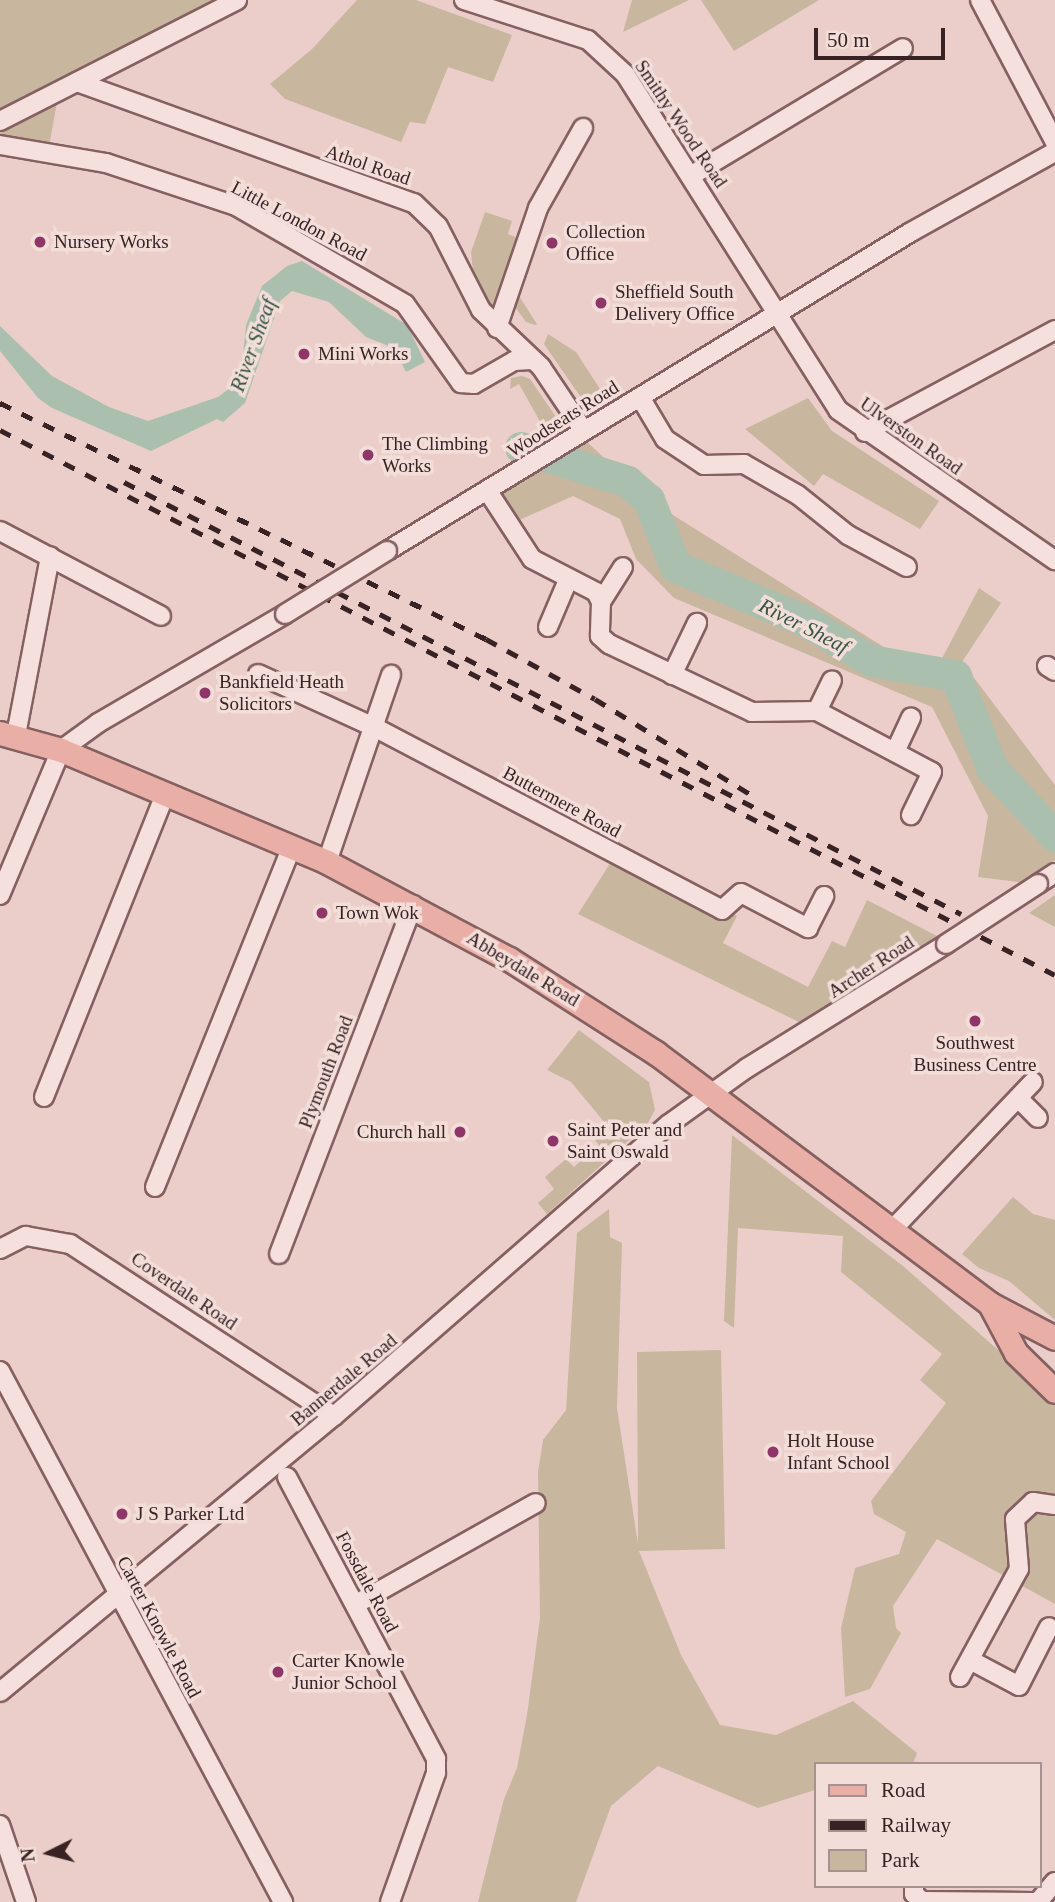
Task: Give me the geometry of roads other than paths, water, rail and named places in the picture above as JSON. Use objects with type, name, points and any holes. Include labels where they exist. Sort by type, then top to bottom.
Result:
[{"type":"main road","name":"Abbeydale Road","points":[[8,734],[61,750],[327,862],[413,905],[545,981],[709,1093],[890,1232],[990,1304],[1055,1338]]},
{"type":"main road","name":"Abbeydale Road","points":[[990,1304],[1016,1353],[1055,1391]]},
{"type":"main road","name":"Abbeydale Road","points":[[1004,1326],[1055,1374]]},
{"type":"street","points":[[0,121],[237,0]]},
{"type":"street","name":"Smithy Wood Road","points":[[464,0],[588,40],[625,74],[778,312]]},
{"type":"street","points":[[980,0],[1055,142]]},
{"type":"street","points":[[692,175],[903,48]]},
{"type":"street","name":"Athol Road","points":[[77,82],[414,203],[439,226],[474,298],[497,328],[541,367],[581,433]]},
{"type":"street","points":[[497,328],[538,208],[583,128]]},
{"type":"street","name":"Little London Road","points":[[0,145],[106,163],[236,206],[405,304],[461,383],[474,384],[514,361],[531,360]]},
{"type":"street","name":"Woodseats Road","points":[[61,750],[98,723],[285,614],[778,312],[1055,152]]},
{"type":"street","name":"Ulverston Road","points":[[778,312],[838,410],[865,432],[1055,560]]},
{"type":"street","points":[[865,432],[1055,330]]},
{"type":"street","points":[[640,397],[663,436],[704,465],[744,464],[798,495],[848,535],[907,565]]},
{"type":"street","points":[[487,490],[532,559],[568,580],[596,592],[601,602],[600,636],[672,675],[752,712],[817,711],[932,772],[911,815]]},
{"type":"street","points":[[0,531],[161,616]]},
{"type":"street","points":[[8,734],[50,556]]},
{"type":"street","points":[[601,602],[623,567]]},
{"type":"street","points":[[548,627],[568,580]]},
{"type":"street","points":[[672,675],[697,622]]},
{"type":"street","name":"Buttermere Road","points":[[258,674],[374,727],[722,910],[741,893],[808,928],[824,896]]},
{"type":"street","points":[[327,862],[391,675]]},
{"type":"street","points":[[817,711],[832,680]]},
{"type":"street","points":[[895,752],[911,717]]},
{"type":"street","points":[[0,895],[61,750]]},
{"type":"street","points":[[44,1097],[164,794]]},
{"type":"street","points":[[155,1186],[292,848]]},
{"type":"street","name":"Archer Road","points":[[709,1093],[1055,873]]},
{"type":"street","name":"Plymouth Road","points":[[278,1254],[413,905]]},
{"type":"street","points":[[890,1232],[1032,1082]]},
{"type":"street","name":"Bannerdale Road","points":[[0,1692],[334,1416],[631,1155],[709,1093]]},
{"type":"street","points":[[1018,1098],[1038,1118]]},
{"type":"street","name":"Coverdale Road","points":[[0,1249],[26,1236],[70,1244],[334,1416]]},
{"type":"street","name":"Carter Knowle Road","points":[[0,1371],[283,1902]]},
{"type":"street","name":"Fossdale Road","points":[[287,1477],[356,1604],[437,1766],[390,1902]]},
{"type":"street","points":[[960,1677],[1019,1569],[1015,1519],[1033,1502],[1055,1504]]},
{"type":"street","points":[[356,1604],[536,1503]]},
{"type":"street","points":[[970,1660],[1019,1686],[1049,1628]]},
{"type":"street","points":[[0,1825],[26,1902]]},
{"type":"street","points":[[922,1902],[1036,1902],[1055,1882]]},
{"type":"water","points":[[302,261],[407,325],[425,362],[406,372],[394,348],[366,337],[329,302],[292,291],[280,301],[245,403],[223,422],[217,419],[151,451],[52,408],[38,398],[0,351],[0,326],[52,376],[109,407],[148,421],[218,397],[230,388],[243,355],[246,325],[262,286],[287,266]]},
{"type":"waterway","name":"River Sheaf","points":[[521,448],[628,482],[649,500],[676,567],[803,620],[871,661],[956,676],[993,770],[1055,836]]},
{"type":"railway","points":[[0,403],[486,639],[595,699],[750,794]]},
{"type":"railway","points":[[0,430],[1055,975]]},
{"type":"railway","points":[[124,482],[961,914]]},
{"type":"place","name":"Nursery Works","points":[[40,242]]},
{"type":"place","name":"Collection Office","points":[[552,243]]},
{"type":"place","name":"Sheffield South Delivery Office","points":[[601,303]]},
{"type":"place","name":"Mini Works","points":[[304,354]]},
{"type":"place","name":"The Climbing Works","points":[[368,455]]},
{"type":"place","name":"Bankfield Heath Solicitors","points":[[205,693]]},
{"type":"place","name":"Town Wok","points":[[322,913]]},
{"type":"place","name":"Southwest Business Centre","points":[[975,1021]]},
{"type":"place","name":"Church hall","points":[[460,1132]]},
{"type":"place","name":"Saint Peter and Saint Oswald","points":[[553,1141]]},
{"type":"place","name":"Holt House Infant School","points":[[773,1452]]},
{"type":"place","name":"J S Parker Ltd","points":[[122,1514]]},
{"type":"place","name":"Carter Knowle Junior School","points":[[278,1672]]}]
